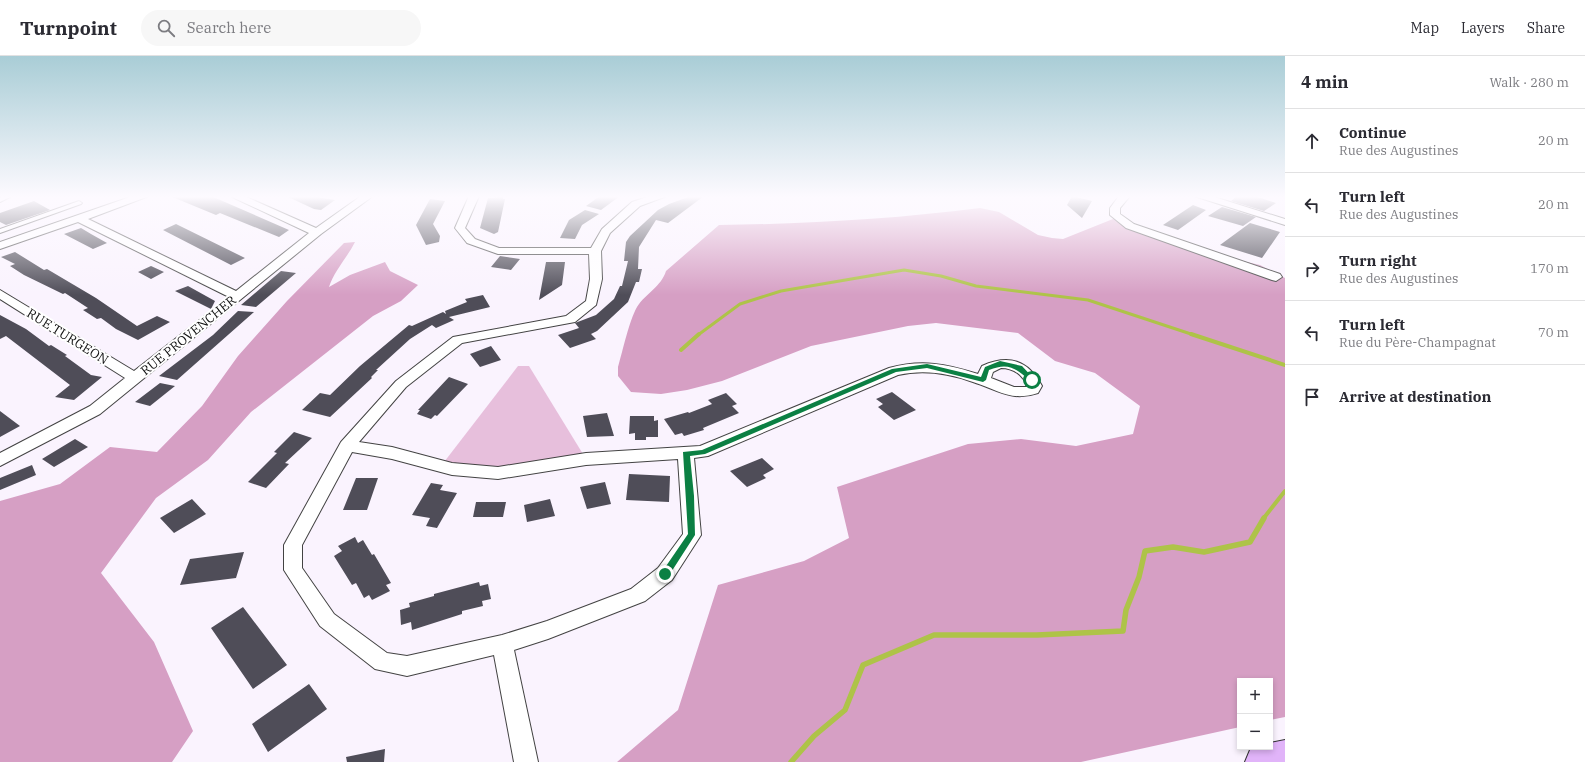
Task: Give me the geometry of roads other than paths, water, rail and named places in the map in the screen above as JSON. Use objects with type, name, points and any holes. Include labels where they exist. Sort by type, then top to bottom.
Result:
[{"type":"main road","points":[[1262,762],[1285,757]]},
{"type":"street","points":[[0,246],[47,229]]},
{"type":"street","points":[[100,229],[238,296]]},
{"type":"street","points":[[310,229],[317,232]]},
{"type":"street","name":"RUE PROVENCHER","points":[[0,460],[95,410],[321,229]]},
{"type":"street","points":[[461,229],[471,241],[498,251],[595,251]]},
{"type":"street","points":[[608,229],[595,251],[596,279],[592,302],[570,319],[458,340],[401,384],[347,446],[293,545],[293,570],[327,620],[382,662],[407,666],[502,644],[548,630],[638,595],[665,574],[692,535],[686,454]]},
{"type":"street","points":[[1138,229],[1276,277]]},
{"type":"street","name":"RUE TURGEON","points":[[0,294],[135,378]]},
{"type":"street","points":[[347,446],[392,453],[452,469],[498,473],[586,459],[686,454],[702,452],[894,371],[927,366],[983,380]]},
{"type":"street","points":[[502,644],[526,762]]},
{"type":"waterway","points":[[698,335],[740,304],[781,291],[904,270],[941,276],[976,286],[1088,300],[1194,335]]},
{"type":"waterway","points":[[681,350],[699,334]]},
{"type":"waterway","points":[[1191,334],[1285,365]]},
{"type":"waterway","points":[[1263,519],[1285,491]]},
{"type":"waterway","points":[[791,762],[814,736],[845,710],[863,665],[934,635],[1037,635],[1123,631],[1126,610],[1139,577],[1145,551],[1173,547],[1204,552],[1250,542],[1264,518]]}]
